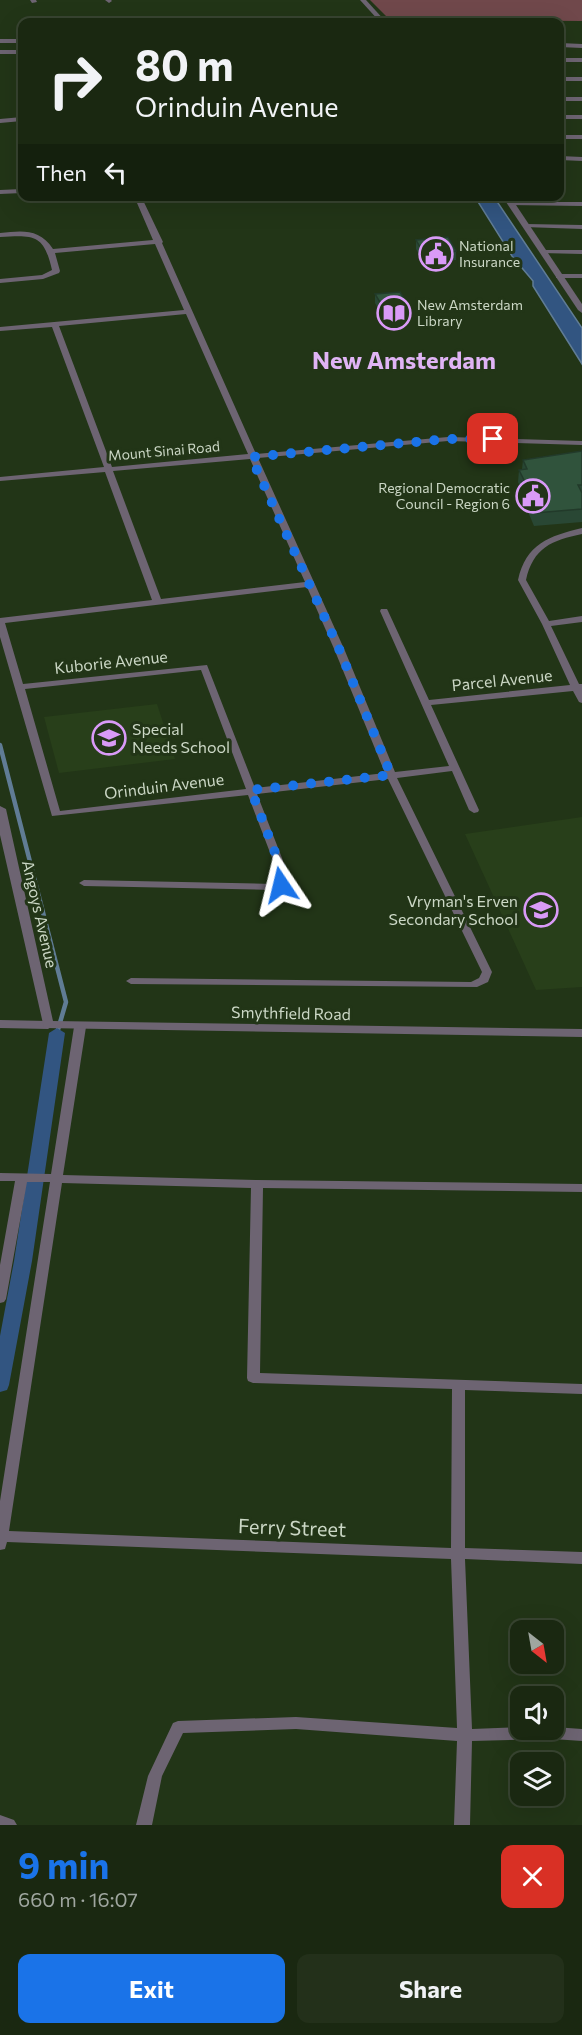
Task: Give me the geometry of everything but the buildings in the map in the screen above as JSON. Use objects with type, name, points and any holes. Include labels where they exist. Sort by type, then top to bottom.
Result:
[{"type":"street","points":[[363,0],[379,18]]},
{"type":"street","points":[[0,41],[18,41]]},
{"type":"street","points":[[564,45],[582,46]]},
{"type":"street","points":[[0,51],[18,52]]},
{"type":"street","points":[[564,60],[582,60]]},
{"type":"street","points":[[564,79],[582,79]]},
{"type":"street","points":[[564,99],[582,99]]},
{"type":"street","points":[[564,117],[582,117]]},
{"type":"street","points":[[0,121],[18,119]]},
{"type":"street","points":[[564,137],[582,137]]},
{"type":"street","points":[[564,158],[582,159]]},
{"type":"street","points":[[0,192],[18,191]]},
{"type":"street","points":[[131,981],[473,985],[484,980],[487,972],[391,775],[340,651],[251,457],[139,201]]},
{"type":"street","points":[[509,201],[580,305]]},
{"type":"street","points":[[526,201],[582,204]]},
{"type":"street","points":[[526,226],[582,227]]},
{"type":"street","points":[[0,236],[36,234],[52,251],[56,271],[53,274],[0,281]]},
{"type":"street","points":[[52,251],[159,242]]},
{"type":"street","points":[[543,252],[582,252]]},
{"type":"street","points":[[560,276],[582,276]]},
{"type":"street","points":[[0,329],[189,312]]},
{"type":"street","points":[[55,324],[157,601]]},
{"type":"street","name":"Mount Sinai Road","points":[[0,478],[448,439],[582,443]]},
{"type":"street","points":[[582,531],[537,547],[523,570],[522,580],[578,687],[582,700]]},
{"type":"street","points":[[21,687],[0,621],[309,584]]},
{"type":"street","points":[[384,611],[474,810]]},
{"type":"street","points":[[546,624],[582,619]]},
{"type":"street","name":"Kuborie Avenue","points":[[21,687],[204,667],[251,790]]},
{"type":"street","name":"Orinduin Avenue","points":[[21,687],[56,814],[455,768]]},
{"type":"street","name":"Parcel Avenue","points":[[426,703],[578,687]]},
{"type":"street","points":[[84,883],[281,885],[284,876],[251,790]]},
{"type":"street","name":"Angoys Avenue","points":[[0,809],[4,843],[48,1025]]},
{"type":"street","name":"Smythfield Road","points":[[0,1024],[582,1033]]},
{"type":"street","points":[[1,1539],[80,1027]]},
{"type":"street","points":[[0,1177],[257,1184],[582,1188]]},
{"type":"street","points":[[0,1299],[22,1177]]},
{"type":"street","points":[[257,1184],[253,1378],[582,1389]]},
{"type":"street","points":[[459,1385],[458,1554],[465,1735],[462,1825]]},
{"type":"street","name":"Ferry Street","points":[[1,1539],[582,1558]]},
{"type":"street","points":[[144,1825],[155,1776],[178,1727],[296,1723],[465,1735],[553,1733],[582,1736]]},
{"type":"street","points":[[0,1822],[9,1825]]},
{"type":"shaded area","points":[[370,0],[582,0],[582,21],[564,21],[564,18],[388,18]]},
{"type":"shaded area","name":"Special Needs School","points":[[157,704],[175,759],[59,773],[44,717]]},
{"type":"shaded area","name":"Vryman's Erven Secondary School","points":[[582,817],[582,987],[536,990],[465,834]]},
{"type":"water","points":[[478,201],[497,201],[582,328],[582,364],[533,286],[533,281],[512,256]]},
{"type":"waterway","points":[[0,745],[66,1002],[57,1033]]},
{"type":"waterway","points":[[0,1385],[23,1261],[57,1033]]},
{"type":"place","name":"National Insurance","points":[[436,254]]},
{"type":"place","name":"New Amsterdam Library","points":[[394,313]]},
{"type":"place","name":"Regional Democratic Council - Region 6","points":[[533,496]]},
{"type":"place","name":"Special Needs School","points":[[109,738]]},
{"type":"place","name":"Vryman's Erven Secondary School","points":[[541,910]]},
{"type":"district","name":"New Amsterdam","points":[[404,361]]},
{"type":"route","points":[[281,885],[284,876],[251,790],[391,775],[340,651],[251,457],[448,439],[493,439]]}]
